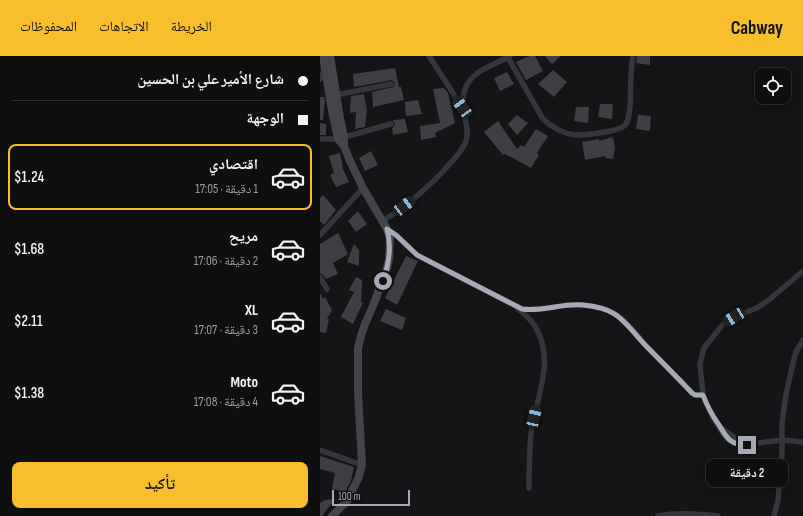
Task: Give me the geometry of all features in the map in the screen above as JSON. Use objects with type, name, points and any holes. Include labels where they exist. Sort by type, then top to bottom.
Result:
[{"type":"street","points":[[323,56],[332,111],[342,141],[363,188],[383,221],[390,238],[387,268],[374,306],[361,336],[358,348],[358,392],[362,465],[358,480],[347,501],[332,516]]},
{"type":"street","points":[[330,56],[342,141]]},
{"type":"street","points":[[429,56],[462,107]]},
{"type":"street","points":[[383,221],[407,205],[423,191],[446,169],[461,151],[466,141],[467,132],[462,107],[464,92],[468,81],[489,67],[508,56],[543,119],[551,127],[575,135],[614,130],[621,128],[626,124],[630,110],[633,56]]},
{"type":"street","points":[[320,79],[326,67]]},
{"type":"street","points":[[336,95],[392,84]]},
{"type":"street","points":[[320,139],[342,141],[391,124]]},
{"type":"street","points":[[320,235],[363,188]]},
{"type":"street","points":[[387,229],[396,235],[417,255],[522,309],[534,310],[573,304],[596,306],[607,310],[625,321],[644,344],[692,393],[695,395],[703,395]]},
{"type":"street","points":[[803,271],[770,299],[756,308],[724,323],[704,348],[700,364],[703,395],[712,416],[719,426],[738,440],[747,443],[782,440],[803,442]]},
{"type":"street","points":[[320,277],[327,289]]},
{"type":"street","points":[[513,304],[535,325],[544,350],[546,365],[532,427],[529,488]]},
{"type":"street","points":[[774,516],[778,500],[782,423],[786,394],[794,358],[803,340]]},
{"type":"street","points":[[320,450],[362,465]]},
{"type":"street","points":[[658,516],[671,514],[717,516]]},
{"type":"building","points":[[529,56],[535,56],[543,71],[526,80],[516,62]]},
{"type":"building","points":[[545,56],[561,56],[552,64]]},
{"type":"building","points":[[637,56],[650,56],[650,65],[636,63]]},
{"type":"building","points":[[395,68],[399,87],[401,87],[404,100],[373,107],[372,92],[393,87],[395,83],[392,80],[354,87],[353,74]]},
{"type":"building","points":[[553,70],[567,82],[554,97],[538,84]]},
{"type":"building","points":[[507,72],[514,84],[500,91],[494,78]]},
{"type":"building","points":[[444,88],[448,93],[455,123],[435,133],[436,137],[421,140],[420,126],[440,123],[433,89]]},
{"type":"building","points":[[364,94],[367,110],[365,127],[355,129],[356,112],[350,113],[351,96]]},
{"type":"building","points":[[320,97],[324,97],[325,100],[323,120],[320,120]]},
{"type":"building","points":[[418,100],[422,114],[406,116],[405,102]]},
{"type":"building","points":[[600,104],[613,104],[612,119],[598,117]]},
{"type":"building","points":[[576,107],[589,107],[588,123],[574,121]]},
{"type":"building","points":[[517,115],[528,123],[517,135],[508,124]]},
{"type":"building","points":[[638,115],[651,116],[650,131],[636,129]]},
{"type":"building","points":[[405,119],[408,132],[393,135],[392,128],[395,125],[393,120]]},
{"type":"building","points":[[498,121],[517,149],[521,145],[524,147],[536,129],[548,136],[537,153],[539,155],[531,168],[505,154],[503,155],[484,132]]},
{"type":"building","points":[[320,123],[326,124],[326,135],[320,135]]},
{"type":"building","points":[[613,137],[615,148],[613,159],[605,158],[605,156],[585,160],[582,142],[599,139],[599,141]]},
{"type":"building","points":[[371,151],[378,165],[365,171],[359,158]]},
{"type":"building","points":[[340,153],[342,167],[349,182],[336,187],[330,175],[334,173],[329,156]]},
{"type":"building","points":[[323,195],[336,210],[324,225],[320,221],[320,198]]},
{"type":"building","points":[[358,211],[367,224],[356,232],[348,221]]},
{"type":"building","points":[[338,233],[348,254],[333,263],[338,274],[326,279],[320,273],[320,244]]},
{"type":"building","points":[[354,244],[359,250],[359,266],[347,262]]},
{"type":"building","points":[[406,256],[418,261],[397,305],[385,298]]},
{"type":"building","points":[[356,277],[362,280],[361,302],[363,303],[353,324],[341,317],[354,292],[349,290]]},
{"type":"building","points":[[320,293],[323,299],[325,297],[332,310],[327,319],[329,319],[326,333],[320,332]]},
{"type":"building","points":[[386,309],[406,318],[402,330],[380,321]]},
{"type":"building","points":[[320,456],[354,467],[351,481],[345,492],[332,489],[335,473],[320,469]]},
{"type":"building","points":[[335,499],[322,516],[320,516],[320,503],[325,500]]},
{"type":"route","points":[[383,281],[389,259],[390,248],[390,238],[387,229],[396,235],[417,255],[522,309],[540,310],[559,305],[573,304],[596,306],[607,310],[625,321],[644,344],[692,393],[695,395],[703,395],[712,416],[727,439],[737,444],[747,445]]}]
